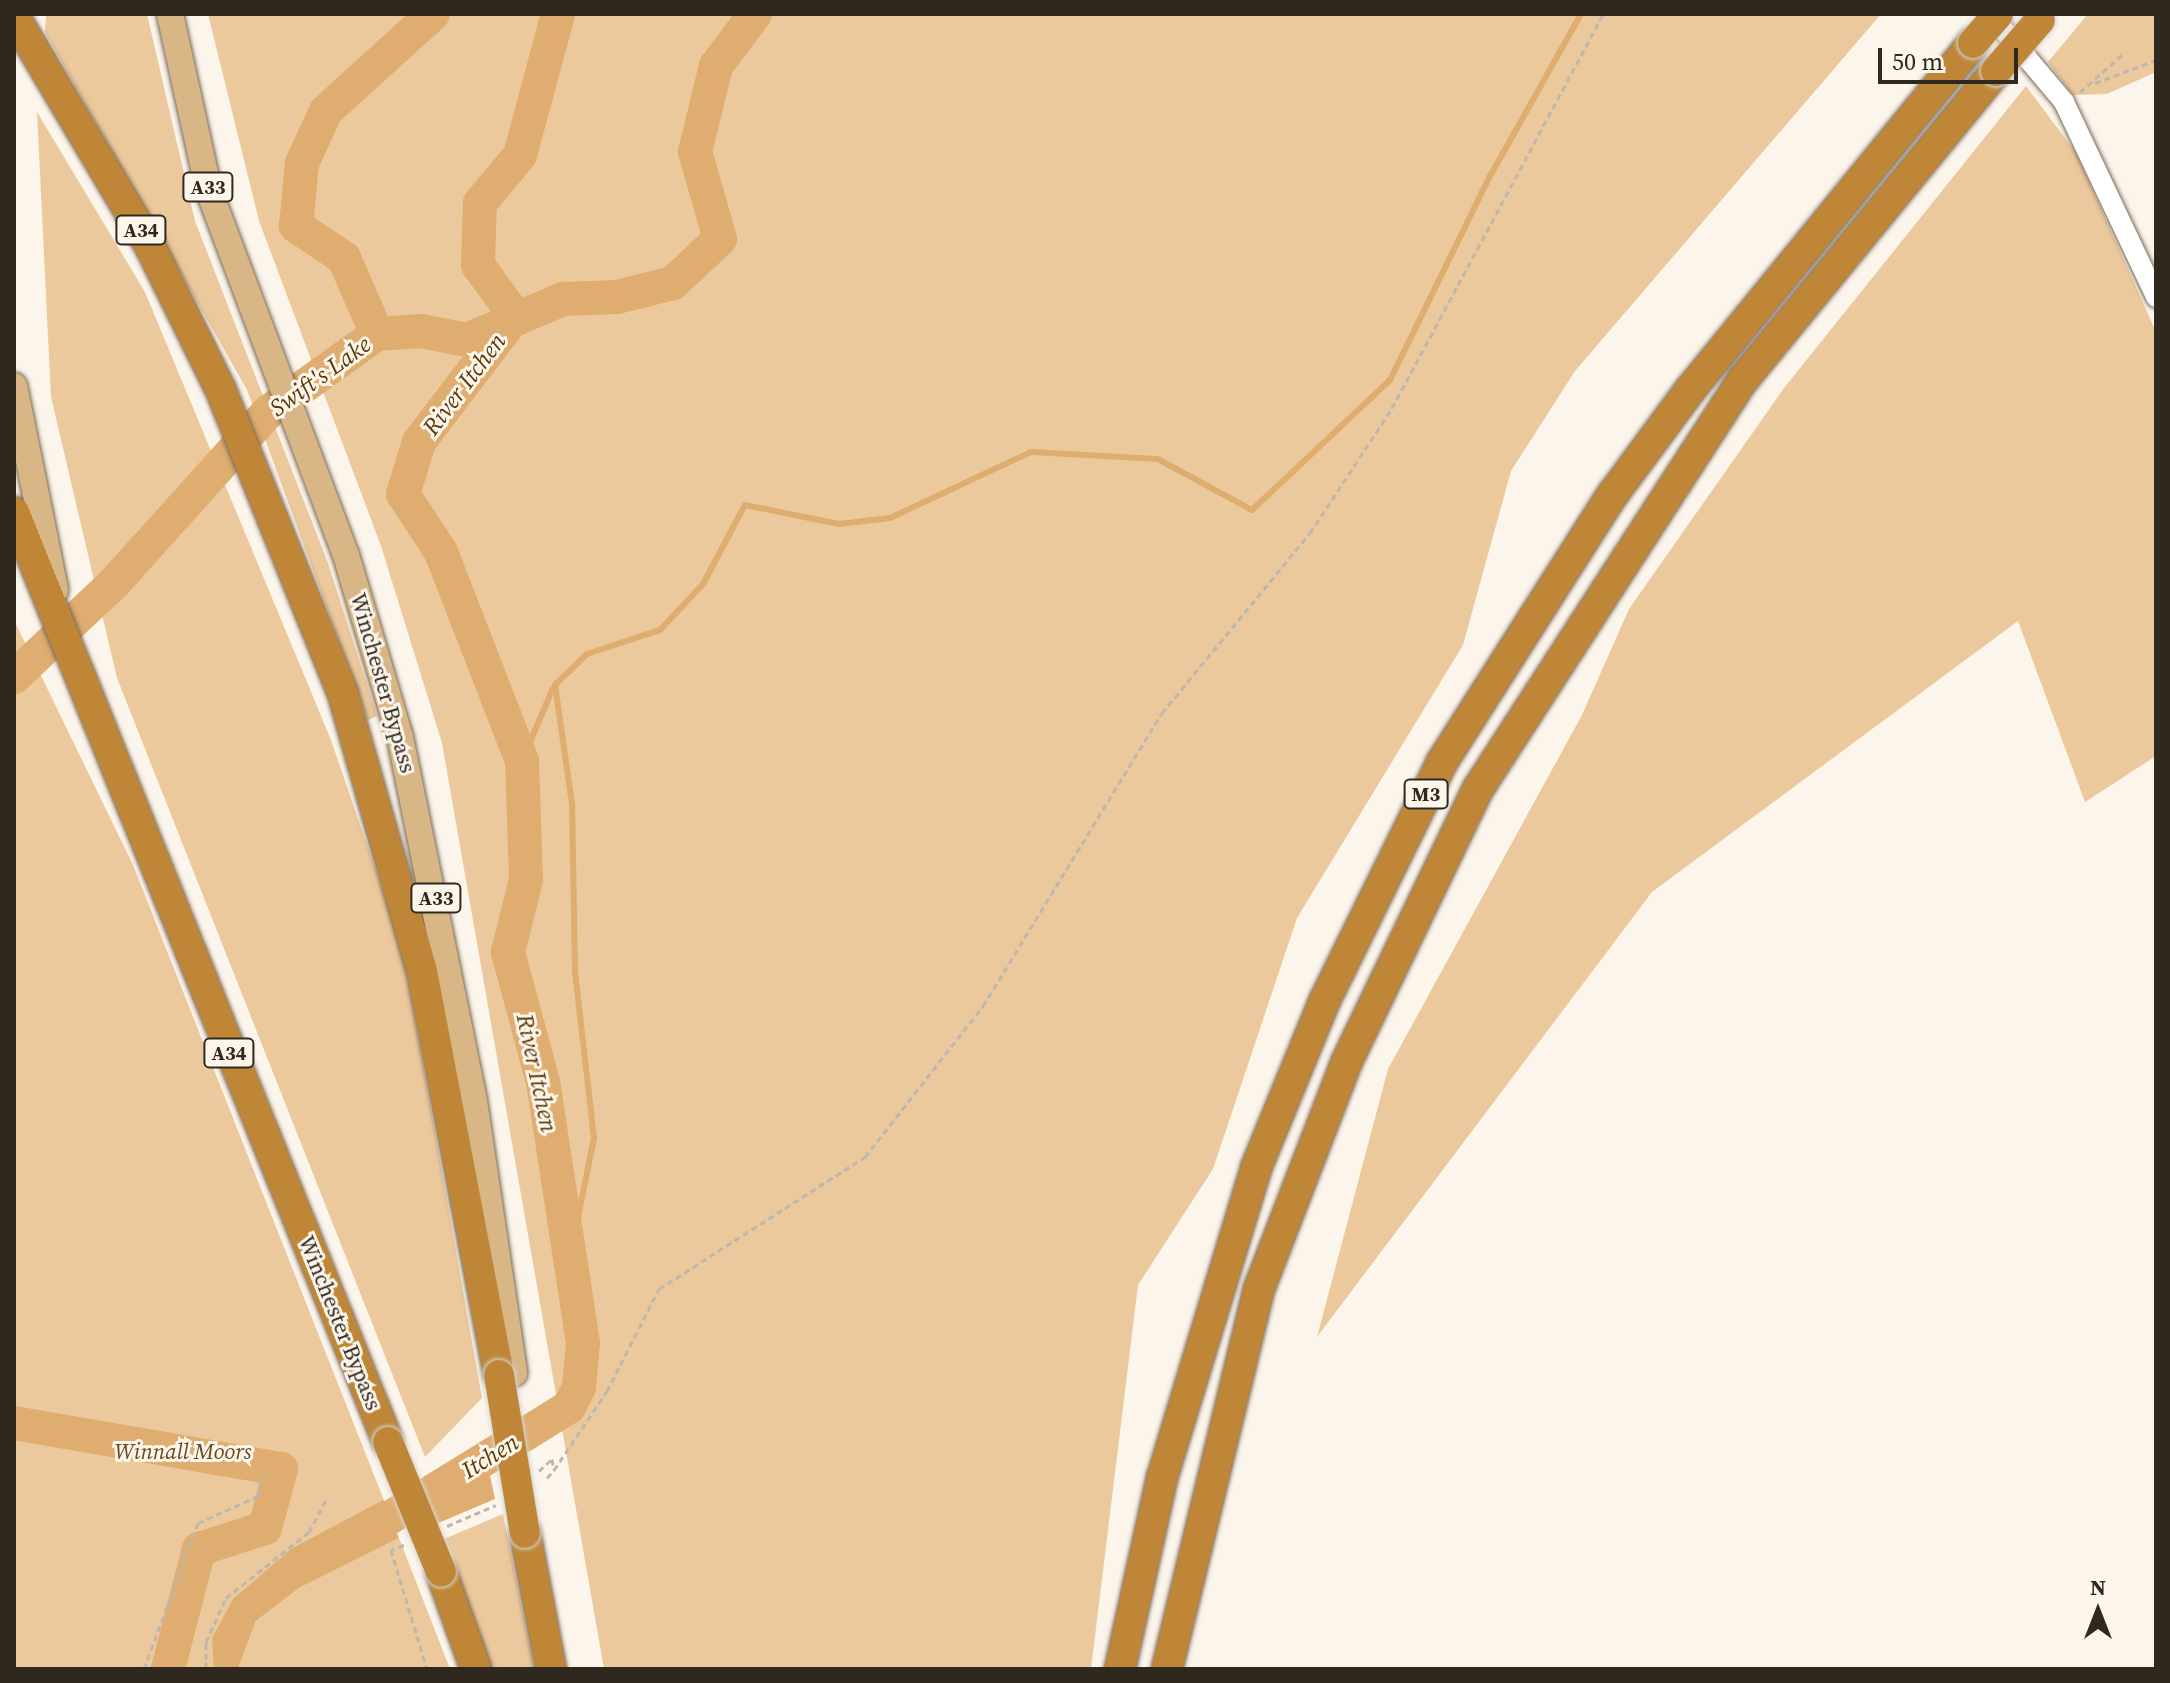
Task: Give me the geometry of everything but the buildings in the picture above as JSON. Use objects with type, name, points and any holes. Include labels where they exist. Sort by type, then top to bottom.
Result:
[{"type":"highway","name":"M3","points":[[1120,1669],[1162,1478],[1256,1168],[1324,1002],[1442,762],[1613,494],[1796,254],[1998,14]]},
{"type":"highway","name":"A34","points":[[14,16],[150,246],[220,388],[263,485],[343,694],[396,873],[436,1035],[506,1374],[525,1533],[551,1669]]},
{"type":"highway","name":"M3","points":[[1167,1669],[1259,1289],[1347,1061],[1478,789],[1743,380],[2043,17]]},
{"type":"highway","name":"Winchester Bypass","points":[[26,522],[70,664],[441,1572],[476,1669]]},
{"type":"main road","name":"Winchester Bypass","points":[[170,14],[196,146],[381,665],[422,828],[474,1101],[506,1374]]},
{"type":"main road","points":[[14,386],[26,522]]},
{"type":"street","points":[[1990,14],[2064,102],[2156,297]]},
{"type":"path","points":[[547,1478],[607,1391],[659,1289],[865,1157],[983,1006],[1162,713],[1310,533],[1392,408],[1603,14]]},
{"type":"path","points":[[2122,55],[2091,84],[2156,60]]},
{"type":"path","points":[[532,1477],[552,1459],[554,1470]]},
{"type":"path","points":[[144,1669],[198,1523],[258,1496],[262,1473]]},
{"type":"path","points":[[206,1669],[206,1642],[226,1598],[309,1532],[328,1497]]},
{"type":"path","points":[[433,1532],[502,1503]]},
{"type":"path","points":[[419,1538],[391,1550],[427,1669]]},
{"type":"green space","points":[[46,14],[147,14],[195,221],[328,563],[377,716],[368,720],[247,390],[45,32]]},
{"type":"green space","points":[[208,14],[1881,14],[1575,371],[1511,471],[1463,645],[1297,918],[1213,1169],[1138,1285],[1091,1669],[604,1669],[442,743],[381,546],[259,221]]},
{"type":"green space","points":[[2088,14],[2156,14],[2156,72],[2107,94],[2073,95],[2048,62]]},
{"type":"green space","points":[[2026,86],[2076,153],[2156,332],[2156,756],[2085,802],[2018,621],[1652,892],[1317,1337],[1388,1069],[1582,715],[1629,609],[1784,388]]},
{"type":"green space","points":[[37,112],[145,292],[331,740],[402,947],[482,1398],[425,1457],[117,678],[51,397]]},
{"type":"green space","name":"Winnall Moors","points":[[14,620],[133,865],[391,1518],[248,1618],[230,1669],[14,1669]]},
{"type":"green space","points":[[503,1514],[534,1669],[491,1669],[444,1539]]},
{"type":"green space","points":[[399,1538],[450,1669],[238,1669],[256,1621],[299,1588]]},
{"type":"shaded area","points":[[485,1452],[495,1499],[436,1524],[421,1484]]},
{"type":"shaded area","points":[[383,1500],[399,1538],[299,1588],[256,1621],[238,1669],[214,1669],[212,1638],[233,1599],[291,1549]]},
{"type":"waterway","name":"Swift's Lake","points":[[14,677],[115,582],[268,412],[377,334],[344,258],[296,226],[302,163],[326,111],[433,14]]},
{"type":"waterway","name":"River Itchen","points":[[515,316],[478,265],[480,203],[520,155],[558,14]]},
{"type":"waterway","name":"River Itchen","points":[[377,334],[421,331],[467,340],[563,299],[617,297],[673,283],[720,239],[695,152],[716,66],[755,14]]},
{"type":"waterway","points":[[571,1252],[594,1138],[575,972],[572,804],[555,685],[587,654],[660,630],[703,584],[745,505],[839,524],[890,518],[1031,452],[1158,459],[1252,510],[1390,380],[1489,178],[1581,14]]},
{"type":"waterway","name":"River Itchen","points":[[352,1541],[569,1407],[579,1387],[583,1343],[543,1082],[508,952],[526,880],[522,761],[441,552],[403,494],[419,442],[515,316]]},
{"type":"waterway","name":"River Itchen","points":[[522,761],[553,688]]},
{"type":"waterway","name":"Swift's Lake","points":[[14,1423],[281,1469],[265,1528],[199,1549],[168,1669]]},
{"type":"water label","name":"Itchen","points":[[490,1456]]}]
